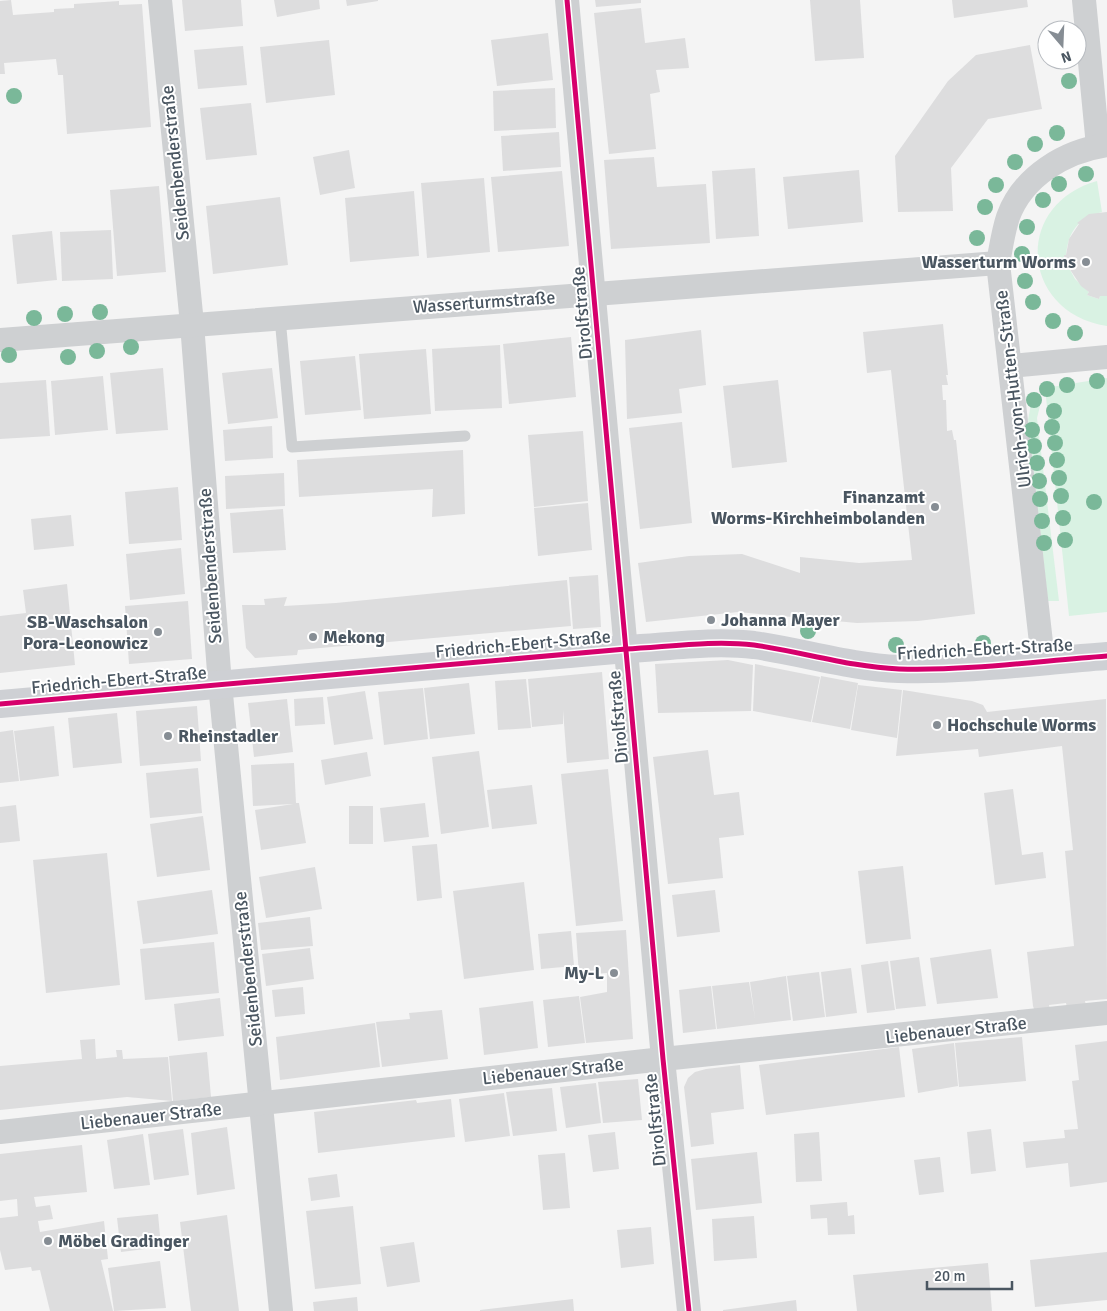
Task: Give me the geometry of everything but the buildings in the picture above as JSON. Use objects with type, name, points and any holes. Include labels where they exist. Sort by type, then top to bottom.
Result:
[{"type":"street","name":"Seidenbenderstraße","points":[[160,0],[192,324],[220,684],[262,1104],[280,1311]]},
{"type":"street","name":"Dirolfstraße","points":[[567,0],[663,1059],[688,1311]]},
{"type":"street","points":[[1084,0],[1103,146]]},
{"type":"street","name":"Ulrich-von-Hutten-Straße","points":[[1043,660],[998,263],[1008,217],[1025,186],[1053,162],[1103,146]]},
{"type":"street","name":"Wasserturmstraße","points":[[0,340],[998,263]]},
{"type":"street","points":[[1011,366],[1107,357]]},
{"type":"street","name":"Friedrich-Ebert-Straße","points":[[0,704],[626,649],[713,644],[752,645],[834,661],[898,669],[939,669],[1107,656]]},
{"type":"street","name":"Liebenauer Straße","points":[[0,1132],[663,1059],[1107,1014]]},
{"type":"lane","points":[[280,318],[292,447],[465,436]]},
{"type":"green space","points":[[1097,181],[1102,212],[1087,218],[1076,227],[1072,232],[1066,255],[1064,256],[1066,268],[1069,268],[1075,279],[1089,292],[1087,295],[1099,299],[1100,296],[1107,296],[1107,326],[1078,317],[1057,301],[1044,281],[1038,258],[1040,234],[1051,212],[1069,194]]},
{"type":"green space","points":[[1107,378],[1107,612],[1069,616],[1045,388]]},
{"type":"green space","points":[[1038,394],[1040,406],[1037,418],[1059,601],[1048,601],[1028,420],[1031,404]]},
{"type":"cycle path","points":[[567,0],[663,1059],[689,1311]]},
{"type":"cycle path","points":[[0,704],[626,649],[706,644],[754,645],[881,668],[899,669],[977,667],[1107,656]]},
{"type":"place","name":"Wasserturm Worms","points":[[1086,262]]},
{"type":"place","name":"Finanzamt Worms-Kirchheimbolanden","points":[[935,507]]},
{"type":"place","name":"Johanna Mayer","points":[[711,620]]},
{"type":"place","name":"SB-Waschsalon Pora-Leonowicz","points":[[158,632]]},
{"type":"place","name":"Mekong","points":[[313,637]]},
{"type":"place","name":"Hochschule Worms","points":[[937,725]]},
{"type":"place","name":"Rheinstadler","points":[[168,736]]},
{"type":"place","name":"My-L","points":[[614,973]]},
{"type":"place","name":"Möbel Gradinger","points":[[48,1241]]}]
